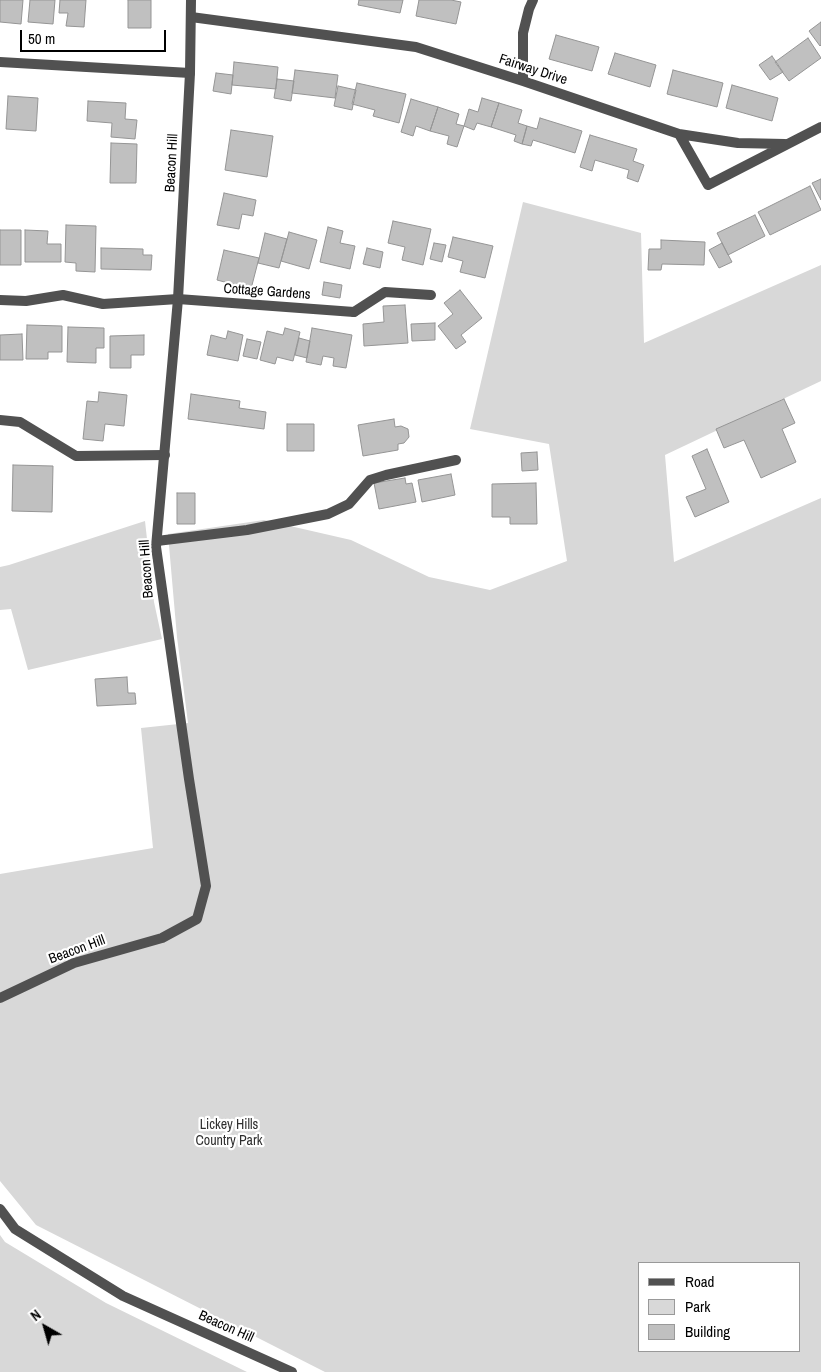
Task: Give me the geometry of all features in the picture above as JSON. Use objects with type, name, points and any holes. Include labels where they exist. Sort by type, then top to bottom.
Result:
[{"type":"street","name":"Beacon Hill","points":[[0,998],[74,963],[162,938],[197,919],[206,886],[160,579],[157,541],[178,299],[190,72],[191,0]]},
{"type":"street","points":[[523,80],[523,33],[533,0]]},
{"type":"street","name":"Fairway Drive","points":[[191,17],[416,47],[523,80],[679,134],[738,143],[786,144]]},
{"type":"street","points":[[0,62],[190,72]]},
{"type":"street","points":[[679,134],[708,185],[821,127]]},
{"type":"street","name":"Cottage Gardens","points":[[0,300],[26,301],[63,296],[102,304],[178,299],[354,312],[385,292],[431,295]]},
{"type":"street","points":[[0,420],[20,422],[76,456],[165,455]]},
{"type":"street","points":[[157,541],[246,530],[328,514],[349,504],[370,480],[456,460]]},
{"type":"street","name":"Beacon Hill","points":[[0,1209],[15,1229],[123,1296],[292,1372]]},
{"type":"green space","name":"Lickey Hills Country Park","points":[[523,202],[641,233],[644,343],[821,265],[821,381],[665,455],[674,562],[821,498],[821,1372],[325,1372],[36,1225],[0,1181],[0,874],[153,848],[141,728],[188,723],[177,637],[168,534],[264,520],[351,540],[429,577],[490,590],[567,561],[549,444],[470,429]]},
{"type":"green space","points":[[145,521],[154,602],[162,639],[28,670],[11,609],[0,610],[0,567]]},
{"type":"green space","points":[[0,1235],[5,1242],[106,1303],[247,1372],[0,1372]]},
{"type":"building","points":[[0,0],[23,0],[21,24],[0,22]]},
{"type":"building","points":[[30,0],[55,0],[53,24],[28,22]]},
{"type":"building","points":[[60,0],[86,0],[84,27],[66,26],[68,13],[59,13]]},
{"type":"building","points":[[128,0],[151,0],[151,28],[128,28]]},
{"type":"building","points":[[359,0],[403,0],[400,13],[358,5]]},
{"type":"building","points":[[419,0],[451,0],[461,2],[456,24],[416,16]]},
{"type":"building","points":[[821,22],[821,45],[820,46],[809,31]]},
{"type":"building","points":[[556,35],[599,47],[592,71],[549,59]]},
{"type":"building","points":[[808,38],[821,58],[789,81],[775,62]]},
{"type":"building","points":[[615,53],[656,65],[650,87],[608,74]]},
{"type":"building","points":[[772,56],[783,72],[770,80],[759,65]]},
{"type":"building","points":[[234,62],[278,67],[276,89],[232,85]]},
{"type":"building","points":[[295,70],[338,75],[335,98],[292,93]]},
{"type":"building","points":[[673,70],[723,83],[717,107],[667,94]]},
{"type":"building","points":[[216,73],[233,75],[231,94],[213,91]]},
{"type":"building","points":[[277,79],[294,81],[291,101],[274,98]]},
{"type":"building","points":[[357,83],[406,94],[399,123],[373,116],[375,110],[352,104]]},
{"type":"building","points":[[732,85],[778,98],[772,121],[726,108]]},
{"type":"building","points":[[338,86],[356,90],[352,110],[334,106]]},
{"type":"building","points":[[8,96],[38,98],[36,131],[6,129]]},
{"type":"building","points":[[482,98],[499,103],[491,127],[477,123],[474,130],[464,126],[469,109],[478,112]]},
{"type":"building","points":[[411,99],[438,107],[430,131],[416,126],[413,136],[401,132]]},
{"type":"building","points":[[88,101],[126,103],[125,119],[137,120],[135,139],[111,137],[112,123],[87,121]]},
{"type":"building","points":[[499,103],[522,110],[518,123],[527,126],[522,144],[514,141],[516,135],[491,127]]},
{"type":"building","points":[[438,107],[459,114],[456,124],[464,126],[457,147],[447,144],[449,136],[430,131]]},
{"type":"building","points":[[540,118],[582,131],[575,153],[533,140],[531,146],[522,144],[527,126],[537,129]]},
{"type":"building","points":[[231,130],[273,136],[267,177],[225,170]]},
{"type":"building","points":[[590,135],[637,149],[633,161],[644,165],[638,182],[627,178],[629,170],[595,160],[592,171],[580,167]]},
{"type":"building","points":[[111,143],[137,144],[136,183],[110,183]]},
{"type":"building","points":[[821,179],[821,200],[812,183]]},
{"type":"building","points":[[810,186],[821,210],[770,235],[758,212]]},
{"type":"building","points":[[224,193],[256,200],[253,216],[242,214],[239,229],[217,225]]},
{"type":"building","points":[[755,215],[765,236],[728,255],[717,233]]},
{"type":"building","points":[[393,221],[431,229],[423,265],[402,260],[405,247],[388,243]]},
{"type":"building","points":[[66,225],[96,226],[95,272],[76,271],[76,263],[65,262]]},
{"type":"building","points":[[328,227],[343,231],[340,243],[355,246],[350,269],[320,262]]},
{"type":"building","points":[[0,230],[21,230],[21,265],[0,265]]},
{"type":"building","points":[[25,230],[48,231],[47,244],[61,244],[61,262],[25,262]]},
{"type":"building","points":[[289,232],[317,240],[309,269],[281,261]]},
{"type":"building","points":[[265,233],[287,239],[279,268],[258,263]]},
{"type":"building","points":[[453,237],[493,246],[485,278],[460,272],[463,261],[448,257]]},
{"type":"building","points":[[661,240],[705,242],[704,265],[662,264],[661,270],[648,270],[649,249],[661,249]]},
{"type":"building","points":[[434,243],[446,245],[442,262],[430,259]]},
{"type":"building","points":[[722,243],[732,262],[719,268],[709,250]]},
{"type":"building","points":[[101,248],[143,249],[143,255],[152,255],[151,270],[101,269]]},
{"type":"building","points":[[367,248],[383,252],[380,268],[363,264]]},
{"type":"building","points":[[224,250],[259,258],[251,289],[217,280]]},
{"type":"building","points":[[324,282],[342,285],[340,298],[322,295]]},
{"type":"building","points":[[460,290],[482,318],[461,335],[466,342],[456,349],[438,326],[453,314],[444,303]]},
{"type":"building","points":[[405,305],[408,343],[364,346],[363,324],[384,322],[383,306]]},
{"type":"building","points":[[435,323],[435,340],[412,341],[411,324]]},
{"type":"building","points":[[27,325],[62,326],[62,352],[48,352],[48,359],[26,359]]},
{"type":"building","points":[[68,327],[104,328],[104,348],[96,348],[96,363],[67,362]]},
{"type":"building","points":[[285,328],[300,332],[293,361],[277,357],[275,364],[260,360],[267,331],[283,335]]},
{"type":"building","points":[[312,328],[352,335],[346,368],[333,366],[334,358],[323,356],[321,365],[306,362]]},
{"type":"building","points":[[228,331],[243,335],[238,361],[207,355],[211,335],[226,339]]},
{"type":"building","points":[[22,334],[23,360],[0,360],[0,335]]},
{"type":"building","points":[[144,335],[144,355],[131,355],[131,368],[110,368],[110,336]]},
{"type":"building","points":[[299,338],[310,341],[307,358],[295,355]]},
{"type":"building","points":[[247,339],[261,342],[257,359],[243,356]]},
{"type":"building","points":[[99,392],[127,395],[124,426],[105,424],[103,441],[83,439],[87,401],[98,402]]},
{"type":"building","points":[[191,394],[240,401],[239,408],[266,412],[264,429],[188,419]]},
{"type":"building","points":[[784,399],[795,423],[782,429],[796,462],[761,478],[744,440],[724,448],[716,429]]},
{"type":"building","points":[[394,419],[395,427],[401,426],[408,429],[409,437],[404,443],[398,444],[398,450],[363,456],[358,425]]},
{"type":"building","points":[[287,424],[314,424],[314,451],[287,451]]},
{"type":"building","points":[[707,449],[729,502],[695,517],[686,497],[706,489],[692,456]]},
{"type":"building","points":[[537,452],[538,470],[522,471],[521,453]]},
{"type":"building","points":[[13,465],[53,466],[52,512],[12,511]]},
{"type":"building","points":[[451,474],[455,495],[422,502],[418,480]]},
{"type":"building","points":[[405,478],[406,484],[412,483],[416,502],[379,509],[374,483]]},
{"type":"building","points":[[536,483],[537,524],[510,524],[510,517],[492,517],[492,484]]},
{"type":"building","points":[[177,493],[195,493],[195,524],[177,524]]},
{"type":"building","points":[[127,677],[128,693],[135,693],[136,704],[97,706],[95,679]]}]
